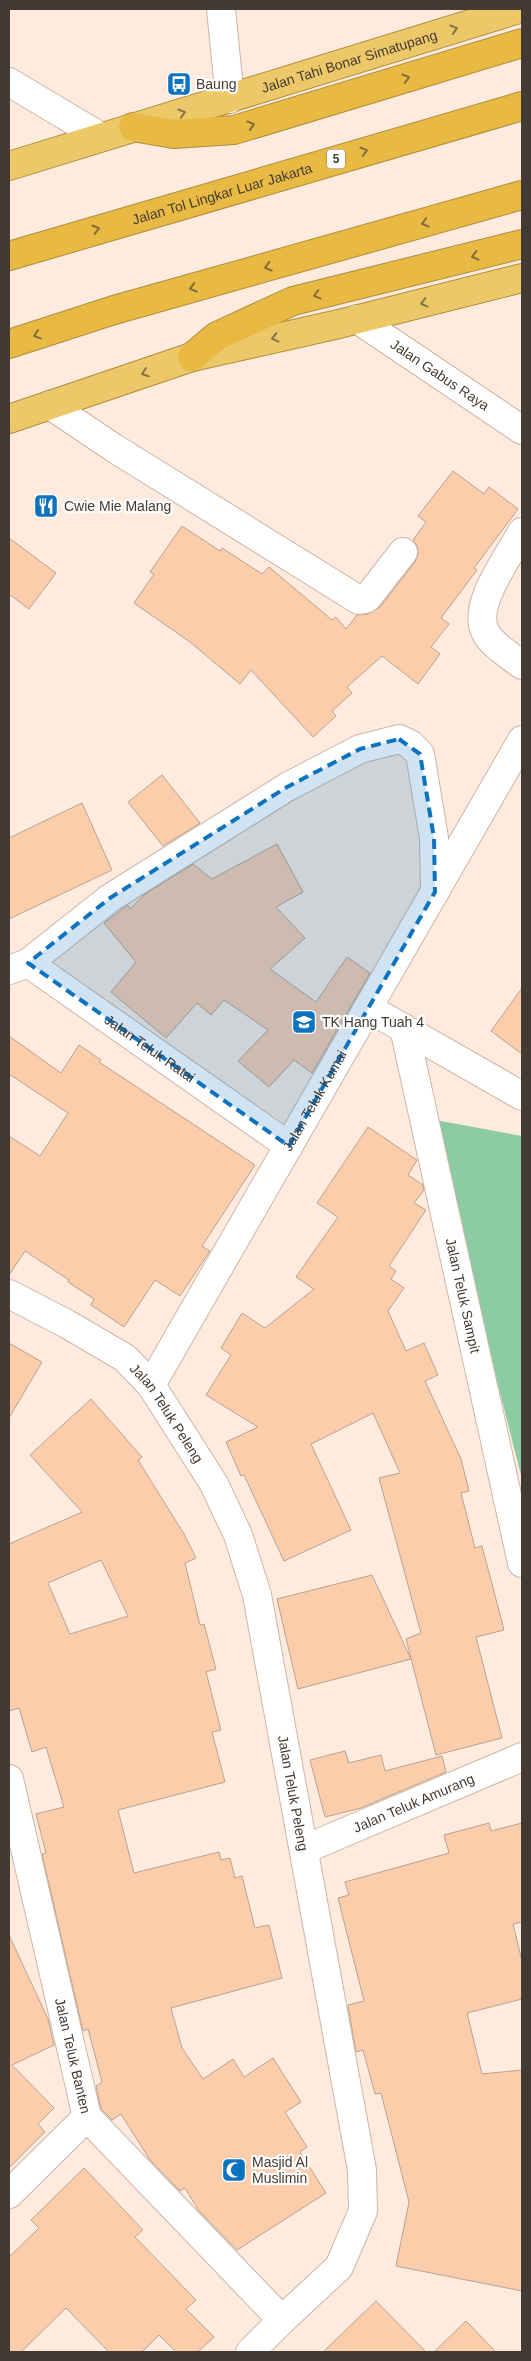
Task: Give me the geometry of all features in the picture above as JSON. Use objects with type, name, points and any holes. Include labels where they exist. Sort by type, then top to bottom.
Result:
[{"type":"highway","name":"Jalan Tahi Bonar Simatupang","points":[[9,166],[519,9]]},
{"type":"highway","points":[[133,127],[174,134],[234,130],[522,43]]},
{"type":"highway","name":"Jalan Tol Lingkar Luar Jakarta","points":[[9,256],[522,106]]},
{"type":"highway","points":[[9,344],[114,310],[522,195]]},
{"type":"highway","points":[[192,357],[218,336],[293,301],[522,244]]},
{"type":"highway","points":[[9,419],[192,357],[522,278]]},
{"type":"street","points":[[221,9],[230,99]]},
{"type":"street","points":[[9,82],[101,137]]},
{"type":"street","name":"Jalan Gabus Raya","points":[[357,319],[522,430]]},
{"type":"street","points":[[50,405],[114,448],[358,600],[365,600],[368,597],[403,552]]},
{"type":"street","points":[[522,532],[483,602],[481,616],[485,632],[522,665]]},
{"type":"street","points":[[18,966],[110,898],[287,787],[360,749],[399,739],[410,744],[420,754],[434,838],[435,892]]},
{"type":"street","name":"Jalan Teluk Kumai","points":[[151,1385],[522,740]]},
{"type":"street","name":"Jalan Teluk Ratai","points":[[18,966],[289,1146]]},
{"type":"street","points":[[368,1008],[522,1096]]},
{"type":"street","name":"Jalan Teluk Sampit","points":[[404,1028],[522,1563]]},
{"type":"street","name":"Jalan Teluk Peleng","points":[[9,1294],[68,1324],[125,1358],[151,1385],[214,1484],[238,1535],[257,1595],[305,1848],[362,2170],[363,2211],[339,2267],[250,2352]]},
{"type":"street","name":"Jalan Teluk Amurang","points":[[305,1848],[522,1757]]},
{"type":"street","name":"Jalan Teluk Banten","points":[[9,1779],[18,1858],[87,2116],[282,2320]]},
{"type":"street","points":[[9,2194],[87,2116]]},
{"type":"highlighted area","points":[[399,739],[420,754],[434,838],[435,892],[289,1146],[28,963],[110,898],[287,787],[360,749]]},
{"type":"green space","points":[[430,1119],[522,1136],[522,1479]]},
{"type":"building","points":[[453,471],[484,494],[489,487],[518,509],[474,568],[477,570],[441,618],[449,624],[431,647],[440,654],[418,684],[382,656],[347,687],[352,693],[332,711],[336,716],[313,737],[251,670],[240,684],[190,642],[134,603],[154,574],[150,572],[182,526],[220,551],[222,548],[262,574],[269,567],[332,620],[336,617],[346,629],[357,615],[368,614],[380,607],[415,562],[418,554],[417,546],[413,540],[426,522],[418,516]]},
{"type":"building","points":[[9,538],[56,573],[29,609],[9,594]]},
{"type":"building","points":[[162,775],[200,823],[163,846],[128,802]]},
{"type":"building","points":[[82,803],[112,870],[9,919],[9,838]]},
{"type":"building","points":[[277,844],[303,892],[276,907],[305,938],[270,969],[316,1002],[347,957],[370,973],[312,1073],[294,1060],[269,1087],[238,1061],[268,1030],[224,1000],[211,1015],[197,1003],[166,1038],[111,992],[136,962],[104,923],[128,905],[130,909],[145,894],[193,864],[212,879]]},
{"type":"building","points":[[522,988],[522,1054],[491,1031]]},
{"type":"building","points":[[9,1036],[61,1073],[79,1045],[101,1060],[99,1062],[255,1165],[202,1246],[210,1251],[180,1296],[155,1280],[124,1327],[91,1305],[94,1299],[25,1251],[9,1275],[9,1136],[40,1156],[68,1113],[9,1074]]},
{"type":"building","points":[[368,1127],[417,1160],[408,1175],[423,1185],[424,1190],[414,1203],[426,1210],[389,1266],[396,1271],[391,1279],[404,1288],[388,1311],[406,1351],[424,1343],[438,1375],[425,1381],[461,1459],[469,1491],[461,1493],[475,1548],[482,1546],[504,1630],[476,1637],[502,1738],[436,1755],[406,1639],[421,1633],[379,1478],[400,1473],[373,1413],[311,1444],[351,1530],[284,1561],[244,1475],[241,1476],[226,1442],[258,1427],[206,1395],[231,1355],[221,1348],[242,1313],[265,1328],[314,1289],[296,1277],[338,1217],[317,1203]]},
{"type":"building","points":[[9,1343],[42,1362],[9,1418]]},
{"type":"building","points":[[91,1399],[142,1457],[138,1460],[184,1534],[196,1558],[185,1563],[200,1625],[204,1624],[216,1669],[206,1672],[221,1730],[212,1732],[225,1782],[118,1810],[134,1873],[219,1852],[221,1860],[230,1858],[235,1878],[242,1876],[255,1928],[269,1925],[282,1978],[171,2008],[182,2048],[203,2079],[233,2059],[244,2077],[273,2058],[301,2102],[285,2112],[307,2147],[300,2152],[326,2193],[237,2250],[199,2211],[185,2188],[180,2191],[150,2160],[121,2114],[112,2120],[101,2109],[96,2086],[102,2082],[88,2029],[83,2031],[42,1854],[46,1853],[36,1814],[64,1807],[46,1747],[32,1752],[19,1708],[9,1711],[9,1544],[82,1512],[30,1455]],"holes":[[[101,1560],[128,1616],[70,1634],[48,1583]]]},
{"type":"building","points":[[372,1575],[411,1659],[298,1689],[277,1599]]},
{"type":"building","points":[[345,1751],[349,1763],[381,1755],[385,1771],[442,1756],[446,1772],[361,1808],[325,1817],[310,1760]]},
{"type":"building","points":[[489,1823],[491,1831],[522,1823],[522,1922],[513,1924],[522,1961],[522,1999],[467,2013],[482,2074],[522,2070],[522,2291],[396,2266],[409,2202],[381,2093],[375,2094],[363,2050],[356,2052],[348,2005],[364,2001],[338,1898],[349,1895],[345,1882],[449,1853],[444,1835]]},
{"type":"building","points":[[9,1935],[48,2019],[54,2045],[12,2065],[54,2108],[38,2124],[45,2132],[9,2168]]},
{"type":"building","points":[[84,2168],[143,2230],[135,2237],[196,2300],[186,2309],[214,2337],[198,2352],[176,2352],[159,2335],[142,2352],[109,2352],[66,2308],[21,2352],[9,2352],[9,2257],[39,2228],[31,2220]]},
{"type":"building","points":[[376,2301],[426,2352],[323,2352]]},
{"type":"building","points":[[466,2321],[496,2352],[434,2352]]},
{"type":"place","name":"Baung","points":[[179,84]]},
{"type":"place","name":"Cwie Mie Malang","points":[[46,506]]},
{"type":"place","name":"TK Hang Tuah 4","points":[[304,1022]]},
{"type":"place","name":"Masjid Al Muslimin","points":[[234,2170]]}]
